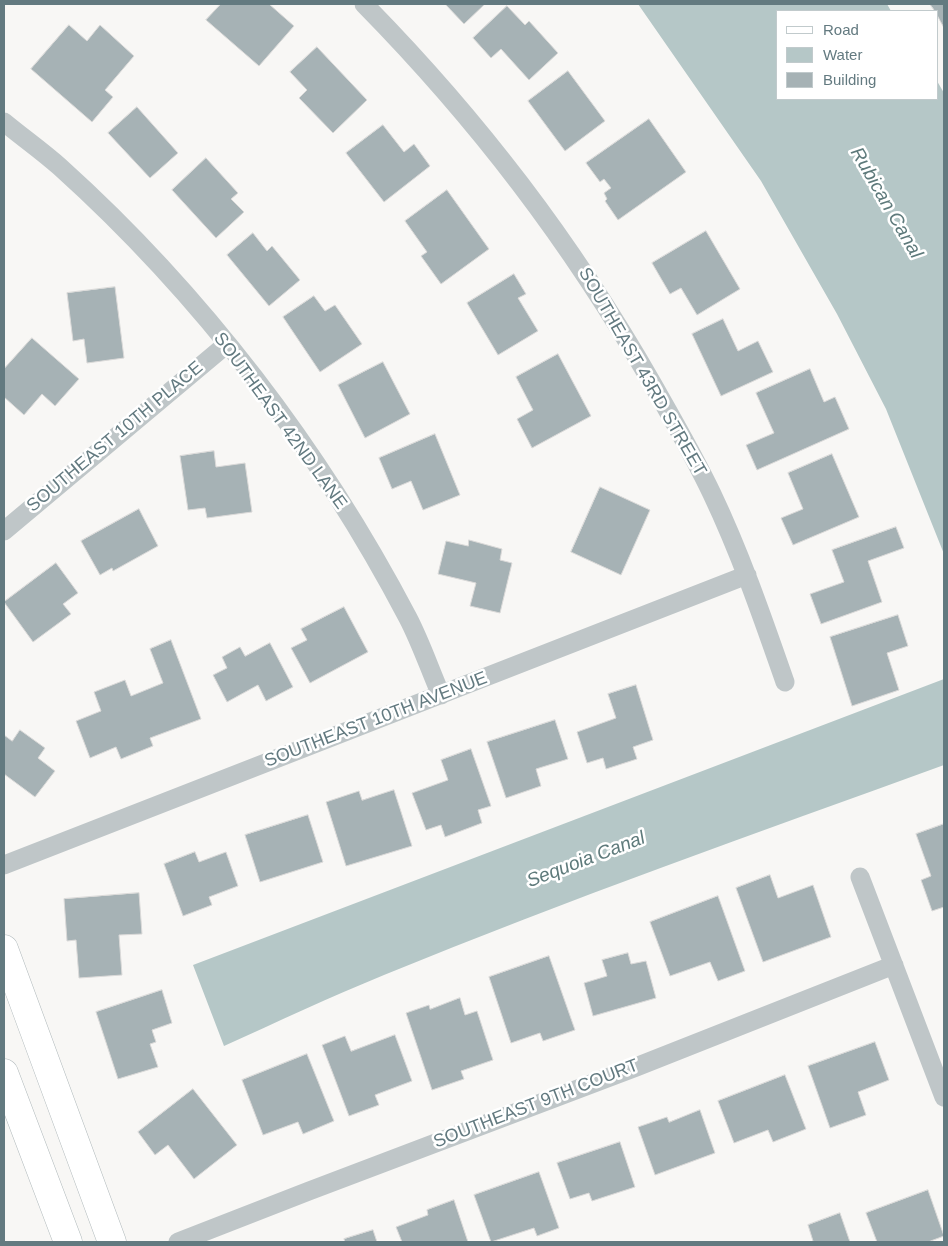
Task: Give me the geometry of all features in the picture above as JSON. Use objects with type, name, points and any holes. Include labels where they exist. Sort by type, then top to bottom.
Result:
[{"type":"main road","points":[[4,949],[112,1242]]},
{"type":"main road","points":[[4,1073],[68,1242]]},
{"type":"street","name":"SOUTHEAST 43RD STREET","points":[[364,4],[436,80],[477,128],[555,229],[624,335],[685,441],[712,494],[747,576],[786,682]]},
{"type":"street","name":"SOUTHEAST 42ND LANE","points":[[4,122],[58,165],[163,270],[227,344],[261,388],[320,470],[355,524],[409,620],[441,695]]},
{"type":"street","name":"SOUTHEAST 10TH PLACE","points":[[4,530],[227,344]]},
{"type":"street","name":"SOUTHEAST 10TH AVENUE","points":[[4,865],[747,576]]},
{"type":"street","points":[[860,877],[944,1097]]},
{"type":"street","name":"SOUTHEAST 9TH COURT","points":[[178,1242],[636,1067],[894,965]]},
{"type":"water","name":"Rubican Canal","points":[[638,4],[887,4],[890,10],[776,10],[776,100],[938,100],[938,83],[944,93],[944,554],[886,409],[837,314],[761,181]]},
{"type":"water","name":"Sequoia Canal","points":[[944,679],[944,765],[523,920],[364,983],[224,1046],[193,965]]},
{"type":"building","points":[[221,4],[269,4],[294,26],[259,66],[206,20]]},
{"type":"building","points":[[447,4],[485,4],[464,24]]},
{"type":"building","points":[[930,4],[944,4],[944,28],[938,17],[938,10],[934,10]]},
{"type":"building","points":[[507,6],[525,25],[529,21],[558,53],[529,80],[501,49],[491,58],[473,38]]},
{"type":"building","points":[[69,25],[87,41],[100,25],[134,56],[105,90],[113,97],[92,122],[31,69]]},
{"type":"building","points":[[317,47],[367,100],[333,133],[299,98],[307,90],[290,72]]},
{"type":"building","points":[[568,71],[605,121],[565,151],[528,101]]},
{"type":"building","points":[[137,107],[178,153],[150,178],[108,133]]},
{"type":"building","points":[[649,119],[686,172],[618,220],[605,201],[607,199],[604,193],[611,188],[604,179],[600,182],[586,163]]},
{"type":"building","points":[[383,125],[404,152],[414,144],[430,166],[384,202],[346,153]]},
{"type":"building","points":[[206,158],[238,193],[231,199],[244,212],[216,238],[172,190]]},
{"type":"building","points":[[447,190],[489,249],[441,284],[421,256],[427,252],[405,221]]},
{"type":"building","points":[[706,231],[740,289],[697,315],[681,288],[670,294],[652,263]]},
{"type":"building","points":[[253,233],[267,251],[272,246],[300,280],[269,306],[227,255]]},
{"type":"building","points":[[514,274],[526,294],[518,298],[538,331],[498,355],[467,303]]},
{"type":"building","points":[[115,287],[124,358],[87,363],[84,339],[73,341],[67,293]]},
{"type":"building","points":[[314,296],[325,311],[335,305],[362,344],[320,372],[283,317]]},
{"type":"building","points":[[723,319],[738,351],[758,341],[773,372],[721,396],[692,334]]},
{"type":"building","points":[[32,338],[79,379],[55,406],[42,394],[24,415],[4,397],[4,369]]},
{"type":"building","points":[[558,354],[591,416],[532,448],[517,419],[533,410],[516,377]]},
{"type":"building","points":[[383,362],[410,414],[365,438],[338,385]]},
{"type":"building","points":[[810,369],[824,402],[835,397],[849,429],[757,470],[746,445],[774,433],[756,393]]},
{"type":"building","points":[[435,434],[460,495],[423,510],[411,481],[392,489],[379,458]]},
{"type":"building","points":[[214,451],[216,467],[245,463],[252,512],[207,518],[205,508],[188,510],[180,456]]},
{"type":"building","points":[[832,454],[859,517],[793,545],[781,518],[803,509],[788,473]]},
{"type":"building","points":[[600,487],[650,510],[621,575],[571,552]]},
{"type":"building","points":[[139,509],[158,546],[113,571],[112,568],[100,575],[81,541]]},
{"type":"building","points":[[896,527],[904,548],[868,561],[882,602],[821,624],[810,594],[844,582],[832,550]]},
{"type":"building","points":[[469,540],[502,549],[500,560],[512,563],[500,613],[470,606],[476,583],[438,574],[446,541],[468,546]]},
{"type":"building","points":[[56,563],[78,593],[63,604],[71,614],[33,642],[4,602]]},
{"type":"building","points":[[344,607],[368,652],[310,683],[291,648],[307,640],[301,629]]},
{"type":"building","points":[[898,615],[908,646],[887,653],[899,690],[852,706],[830,637]]},
{"type":"building","points":[[171,640],[201,719],[150,738],[153,746],[121,759],[116,747],[90,758],[76,721],[101,711],[94,692],[125,680],[131,696],[163,683],[150,649]]},
{"type":"building","points":[[270,643],[293,687],[266,701],[258,685],[227,702],[213,675],[227,668],[222,657],[240,647],[245,656]]},
{"type":"building","points":[[636,685],[653,740],[633,747],[637,759],[606,769],[603,758],[587,763],[577,732],[616,718],[608,694]]},
{"type":"building","points":[[555,720],[568,759],[536,769],[541,786],[506,798],[487,742]]},
{"type":"building","points":[[20,730],[45,748],[38,758],[55,771],[35,797],[4,774],[4,735],[12,741]]},
{"type":"building","points":[[471,749],[491,806],[478,810],[482,823],[445,837],[441,825],[426,830],[412,793],[448,780],[441,760]]},
{"type":"building","points":[[394,790],[412,846],[346,866],[326,802],[359,791],[362,800]]},
{"type":"building","points":[[308,815],[323,862],[260,882],[245,835]]},
{"type":"building","points":[[944,824],[944,907],[932,911],[921,880],[931,876],[916,834]]},
{"type":"building","points":[[195,852],[199,862],[226,852],[238,886],[209,897],[212,905],[183,916],[164,864]]},
{"type":"building","points":[[770,875],[778,898],[813,885],[831,937],[763,962],[736,888]]},
{"type":"building","points":[[139,893],[142,934],[119,935],[122,975],[79,978],[76,940],[67,941],[64,899]]},
{"type":"building","points":[[718,896],[745,971],[718,981],[710,962],[670,976],[650,922]]},
{"type":"building","points":[[628,953],[631,964],[646,961],[656,998],[593,1016],[584,983],[607,976],[602,960]]},
{"type":"building","points":[[549,956],[575,1030],[543,1041],[540,1033],[511,1043],[489,977]]},
{"type":"building","points":[[162,990],[172,1023],[152,1030],[156,1042],[150,1044],[158,1067],[118,1079],[96,1012]]},
{"type":"building","points":[[460,998],[465,1015],[477,1011],[493,1060],[461,1071],[464,1079],[432,1090],[406,1013],[429,1005],[430,1009]]},
{"type":"building","points":[[395,1035],[412,1081],[375,1095],[379,1105],[349,1116],[322,1045],[345,1036],[351,1051]]},
{"type":"building","points":[[875,1042],[889,1080],[858,1092],[866,1115],[830,1128],[808,1066]]},
{"type":"building","points":[[307,1054],[334,1121],[303,1134],[298,1122],[263,1135],[242,1080]]},
{"type":"building","points":[[785,1075],[806,1129],[773,1142],[768,1130],[734,1143],[718,1101]]},
{"type":"building","points":[[193,1089],[237,1145],[194,1179],[168,1145],[155,1155],[138,1132]]},
{"type":"building","points":[[700,1110],[715,1153],[655,1175],[638,1127],[667,1117],[669,1122]]},
{"type":"building","points":[[620,1142],[635,1187],[592,1201],[589,1193],[570,1199],[557,1163]]},
{"type":"building","points":[[539,1172],[559,1228],[537,1236],[534,1228],[491,1242],[474,1195]]},
{"type":"building","points":[[928,1190],[944,1236],[928,1242],[877,1242],[866,1213]]},
{"type":"building","points":[[454,1200],[468,1242],[402,1242],[396,1227],[428,1215],[427,1210]]},
{"type":"building","points":[[840,1213],[850,1242],[810,1242],[813,1241],[808,1225]]},
{"type":"building","points":[[373,1230],[377,1242],[345,1242],[344,1239]]}]
